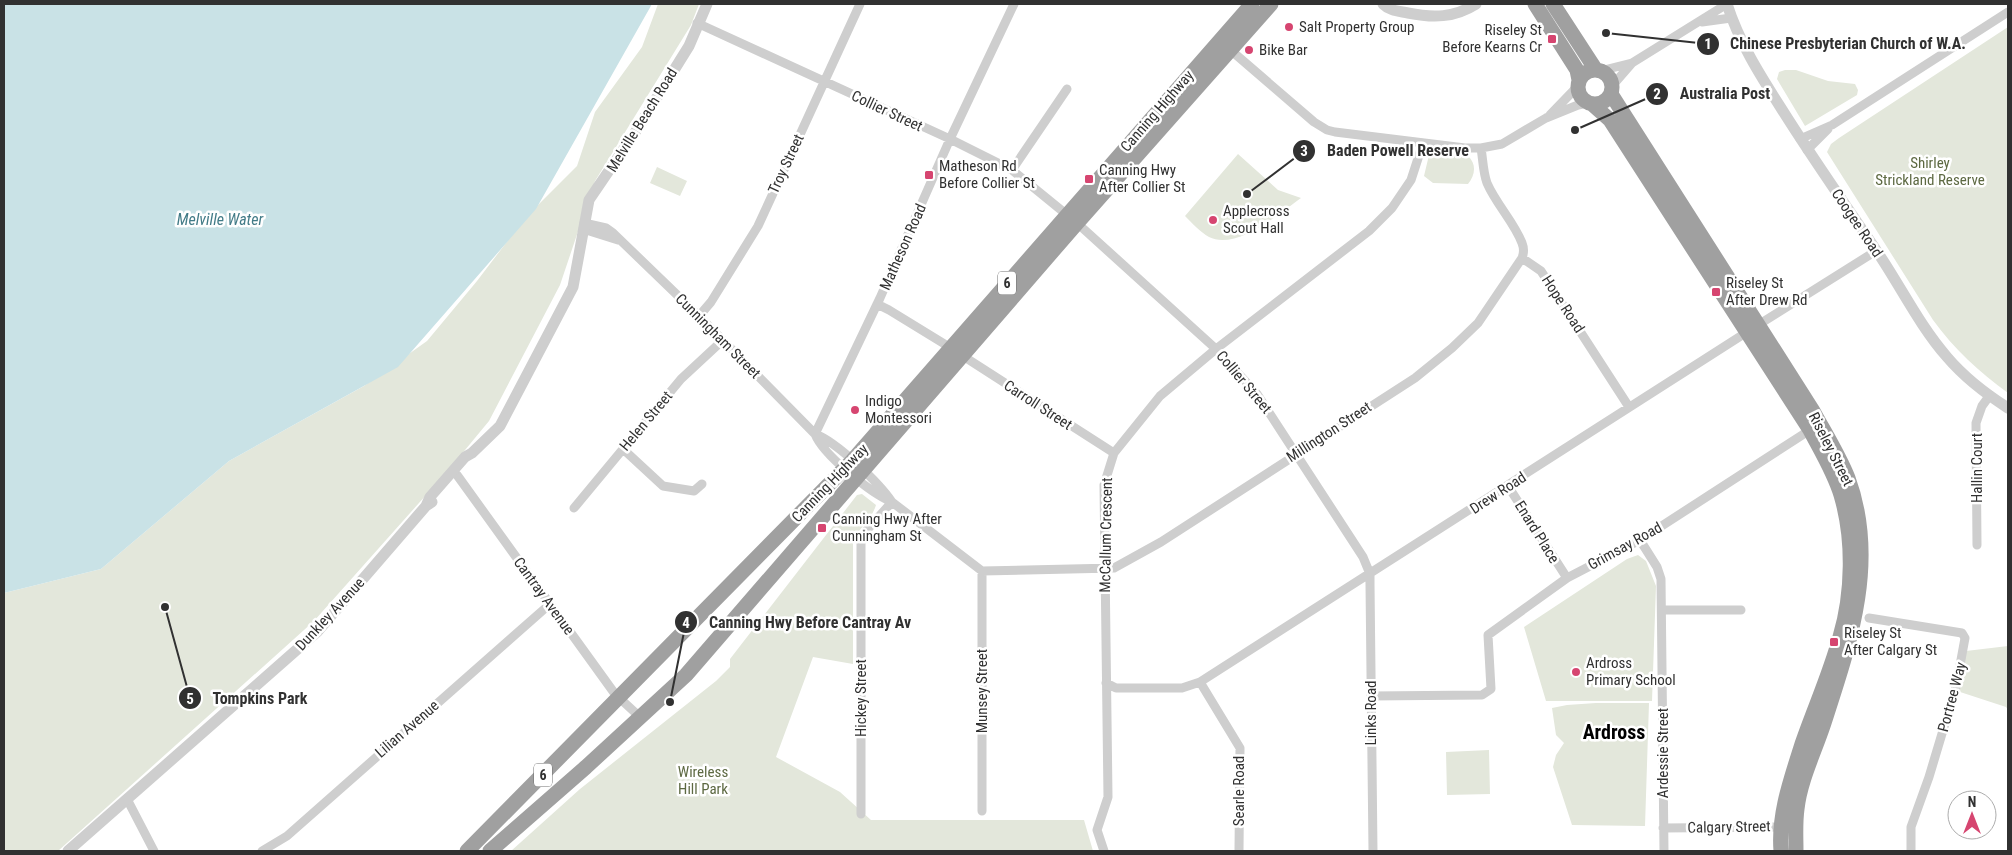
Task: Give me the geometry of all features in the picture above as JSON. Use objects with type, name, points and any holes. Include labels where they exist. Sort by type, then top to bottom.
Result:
[{"type":"highway","name":"Canning Highway","points":[[490,851],[686,675],[710,650],[854,470],[1225,44],[1252,4]]},
{"type":"highway","name":"Canning Highway","points":[[1225,44],[1271,4]]},
{"type":"highway","name":"Riseley Street","points":[[1535,4],[1578,70],[1580,96],[1610,120],[1752,328],[1813,411],[1840,461],[1858,511],[1860,582],[1856,618],[1788,827],[1782,851]]},
{"type":"highway","name":"Riseley Street","points":[[1553,4],[1598,70],[1607,74],[1611,90],[1752,328],[1828,465],[1841,494],[1847,526],[1849,567],[1847,601],[1856,618]]},
{"type":"highway","points":[[1578,83],[1583,74],[1598,70]]},
{"type":"highway","points":[[1590,104],[1599,104],[1607,100],[1611,90]]},
{"type":"highway","name":"Canning Highway","points":[[467,851],[619,698],[854,470]]},
{"type":"highway","name":"Riseley Street","points":[[1796,851],[1788,827],[1789,786],[1840,637],[1856,618]]},
{"type":"street","name":"Melville Beach Road","points":[[586,227],[589,200],[638,128],[689,46],[696,41],[706,4]]},
{"type":"street","name":"Melville Beach Road","points":[[700,24],[711,4]]},
{"type":"street","name":"Troy Street","points":[[699,316],[711,302],[758,226],[860,4]]},
{"type":"street","name":"Matheson Road","points":[[815,434],[877,304],[950,139],[1014,4]]},
{"type":"street","points":[[1383,4],[1389,10],[1438,17],[1467,9],[1476,4]]},
{"type":"street","points":[[1598,70],[1632,63],[1727,4]]},
{"type":"street","name":"Coogee Road","points":[[1727,4],[1731,18],[1757,70],[1807,150],[1929,333],[1948,358],[1969,379],[2008,408]]},
{"type":"street","points":[[1800,139],[1832,126],[2008,12]]},
{"type":"street","points":[[1699,22],[1731,18]]},
{"type":"street","name":"Collier Street","points":[[700,24],[950,139],[1012,170],[1072,219],[1216,350],[1257,394],[1363,557],[1370,574]]},
{"type":"street","points":[[1225,44],[1314,122],[1327,130],[1423,143],[1481,148],[1502,144],[1546,118],[1575,106],[1590,104]]},
{"type":"street","points":[[1611,90],[1632,63]]},
{"type":"street","points":[[1546,118],[1578,83]]},
{"type":"street","points":[[1012,170],[1067,89]]},
{"type":"street","points":[[1807,150],[1832,126]]},
{"type":"street","name":"McCallum Crescent","points":[[1104,851],[1097,830],[1108,797],[1104,485],[1114,453],[1160,396],[1369,230],[1392,208],[1411,180],[1423,143]]},
{"type":"street","points":[[1481,148],[1487,183],[1522,242],[1524,252],[1522,258]]},
{"type":"street","name":"Cunningham Street","points":[[586,227],[618,240],[723,340],[815,434],[819,444],[884,491],[892,502],[982,571]]},
{"type":"street","name":"Dunkley Avenue","points":[[68,851],[318,631],[426,506],[436,499],[472,453],[500,426],[573,287],[580,250],[584,245],[586,227]]},
{"type":"street","name":"Drew Road","points":[[1106,683],[1116,688],[1182,688],[1200,682],[1752,328],[1876,251]]},
{"type":"street","name":"Hope Road","points":[[1522,258],[1541,271],[1629,408]]},
{"type":"street","name":"Millington Street","points":[[1104,567],[1114,568],[1132,559],[1415,378],[1452,348],[1478,323],[1522,258]]},
{"type":"street","name":"Carroll Street","points":[[877,304],[957,352],[1114,453]]},
{"type":"street","name":"Helen Street","points":[[574,508],[681,379],[723,340]]},
{"type":"street","name":"Hallin Court","points":[[1977,545],[1976,423],[1982,406],[1990,395]]},
{"type":"street","name":"Grimsay Road","points":[[1371,696],[1482,695],[1491,689],[1488,635],[1567,578],[1640,540],[1810,430]]},
{"type":"street","points":[[623,449],[663,486],[694,491],[702,484]]},
{"type":"street","name":"Cantray Avenue","points":[[455,473],[619,698],[640,717]]},
{"type":"street","name":"Enard Place","points":[[1508,486],[1567,578]]},
{"type":"street","name":"Hickey Street","points":[[861,814],[861,543],[866,531],[892,502]]},
{"type":"street","name":"Ardessie Street","points":[[1640,540],[1660,573],[1664,851]]},
{"type":"street","points":[[982,571],[1104,567]]},
{"type":"street","name":"Munsey Street","points":[[982,571],[982,811]]},
{"type":"street","name":"Links Road","points":[[1370,574],[1372,851]]},
{"type":"street","name":"Lilian Avenue","points":[[262,851],[287,836],[550,604]]},
{"type":"street","points":[[1662,610],[1741,610]]},
{"type":"street","name":"Portree Way","points":[[1856,618],[1962,633],[1965,638],[1956,687],[1929,777],[1911,827],[1911,851]]},
{"type":"street","name":"Searle Road","points":[[1200,682],[1240,748],[1239,851]]},
{"type":"street","points":[[127,799],[154,851]]},
{"type":"street","name":"Calgary Street","points":[[1663,828],[1788,827]]},
{"type":"green space","points":[[658,4],[699,4],[691,25],[595,181],[560,285],[489,421],[451,467],[314,621],[58,851],[4,851],[4,593],[101,569],[229,461],[364,386],[427,341],[477,281],[525,218],[577,166],[595,112],[642,47]]},
{"type":"green space","name":"Shirley Strickland Reserve","points":[[2008,27],[2008,393],[1968,360],[1933,320],[1827,152],[1831,144],[1839,138]]},
{"type":"green space","points":[[1796,70],[1828,81],[1855,84],[1858,90],[1857,95],[1805,126],[1777,79],[1779,72]]},
{"type":"green space","points":[[1436,152],[1468,156],[1471,159],[1474,170],[1468,184],[1433,183],[1424,176],[1429,155]]},
{"type":"green space","points":[[1238,154],[1278,190],[1301,198],[1270,221],[1244,235],[1220,240],[1209,237],[1185,216]]},
{"type":"green space","points":[[657,167],[687,181],[680,196],[650,183]]},
{"type":"green space","name":"Wireless Hill Park","points":[[862,494],[876,505],[872,515],[853,541],[853,664],[813,657],[776,757],[840,792],[871,820],[1084,820],[1093,851],[511,851],[580,789],[716,681],[730,667],[730,659],[857,495]]},
{"type":"green space","points":[[1638,555],[1646,561],[1656,586],[1652,701],[1546,701],[1524,627],[1627,559]]},
{"type":"green space","points":[[2008,646],[2008,710],[2006,707],[1954,690],[1966,651]]},
{"type":"green space","points":[[1596,703],[1649,703],[1645,826],[1572,825],[1553,767],[1556,755],[1564,743],[1556,735],[1552,708]]},
{"type":"green space","points":[[1489,750],[1490,794],[1447,795],[1446,752]]},
{"type":"water","name":"Melville Water","points":[[4,4],[652,4],[536,209],[398,367],[229,461],[101,569],[4,593]]},
{"type":"place","name":"Salt Property Group","points":[[1289,27]]},
{"type":"place","name":"Chinese Presbyterian Church of W.A.","points":[[1606,33]]},
{"type":"place","name":"Riseley St Before Kearns Cr","points":[[1552,39]]},
{"type":"place","name":"Bike Bar","points":[[1249,50]]},
{"type":"place","name":"Australia Post","points":[[1575,130]]},
{"type":"place","name":"Matheson Rd Before Collier St","points":[[929,175]]},
{"type":"place","name":"Canning Hwy After Collier St","points":[[1089,179]]},
{"type":"place","name":"Baden Powell Reserve","points":[[1247,194]]},
{"type":"place","name":"Applecross Scout Hall","points":[[1213,220]]},
{"type":"place","name":"Riseley St After Drew Rd","points":[[1716,292]]},
{"type":"place","name":"Indigo Montessori","points":[[855,410]]},
{"type":"place","name":"Canning Hwy After Cunningham St","points":[[822,528]]},
{"type":"place","name":"Tompkins Park","points":[[165,607]]},
{"type":"place","name":"Riseley St After Calgary St","points":[[1834,642]]},
{"type":"place","name":"Ardross Primary School","points":[[1576,672]]},
{"type":"place","name":"Canning Hwy Before Cantray Av","points":[[670,702]]},
{"type":"district","name":"Ardross","points":[[1614,732]]}]
